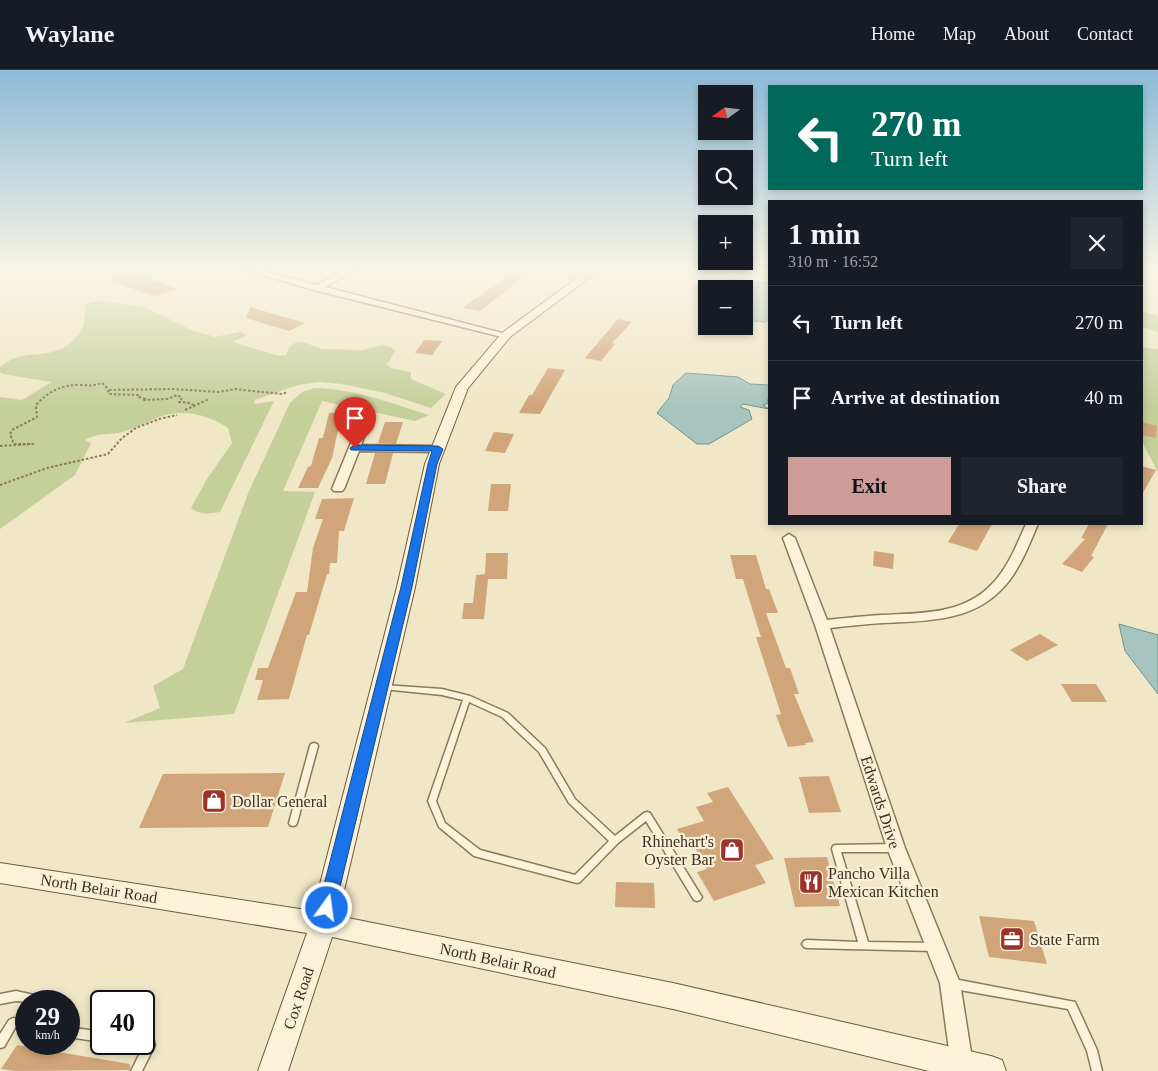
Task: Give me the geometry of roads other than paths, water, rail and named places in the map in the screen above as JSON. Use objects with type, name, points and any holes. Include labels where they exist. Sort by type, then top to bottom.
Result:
[{"type":"street","points":[[428,316],[506,335]]},
{"type":"street","name":"Cox Road","points":[[273,1071],[323,924],[406,587],[432,464],[462,387],[506,335],[532,316]]},
{"type":"street","points":[[338,489],[366,416]]},
{"type":"street","points":[[355,448],[438,449]]},
{"type":"street","points":[[822,625],[938,615],[961,610],[980,601],[997,587],[1008,573],[1032,525]]},
{"type":"street","name":"Edwards Drive","points":[[789,538],[822,625],[896,848],[950,983],[962,1065]]},
{"type":"street","name":"North Belair Road","points":[[0,873],[323,924],[673,996],[991,1071]]},
{"type":"lane","points":[[382,687],[442,692],[467,698],[505,715],[542,750],[572,802],[615,841]]},
{"type":"lane","points":[[467,698],[432,802],[442,825],[477,853],[576,879],[615,841],[647,814],[697,897]]},
{"type":"lane","points":[[294,823],[314,746]]},
{"type":"lane","points":[[864,946],[836,849],[896,848]]},
{"type":"lane","points":[[806,944],[935,947]]},
{"type":"lane","points":[[950,983],[1071,1005],[1092,1050],[1097,1071]]},
{"type":"lane","points":[[0,999],[15,996]]},
{"type":"lane","points":[[0,1043],[13,1023],[15,1023]]},
{"type":"lane","points":[[136,1071],[145,1055]]},
{"type":"water","points":[[753,316],[768,316],[768,320],[765,322],[753,321]]},
{"type":"water","points":[[686,373],[738,377],[750,384],[768,385],[768,403],[763,405],[768,409],[743,404],[740,407],[749,410],[752,419],[709,444],[697,444],[657,413],[669,398],[673,385]]},
{"type":"water","points":[[1119,624],[1158,635],[1158,694],[1125,651]]},
{"type":"place","name":"Dollar General","points":[[214,801]]},
{"type":"place","name":"Rhinehart's Oyster Bar","points":[[732,850]]},
{"type":"place","name":"Pancho Villa Mexican Kitchen","points":[[811,882]]},
{"type":"place","name":"State Farm","points":[[1012,939]]}]
